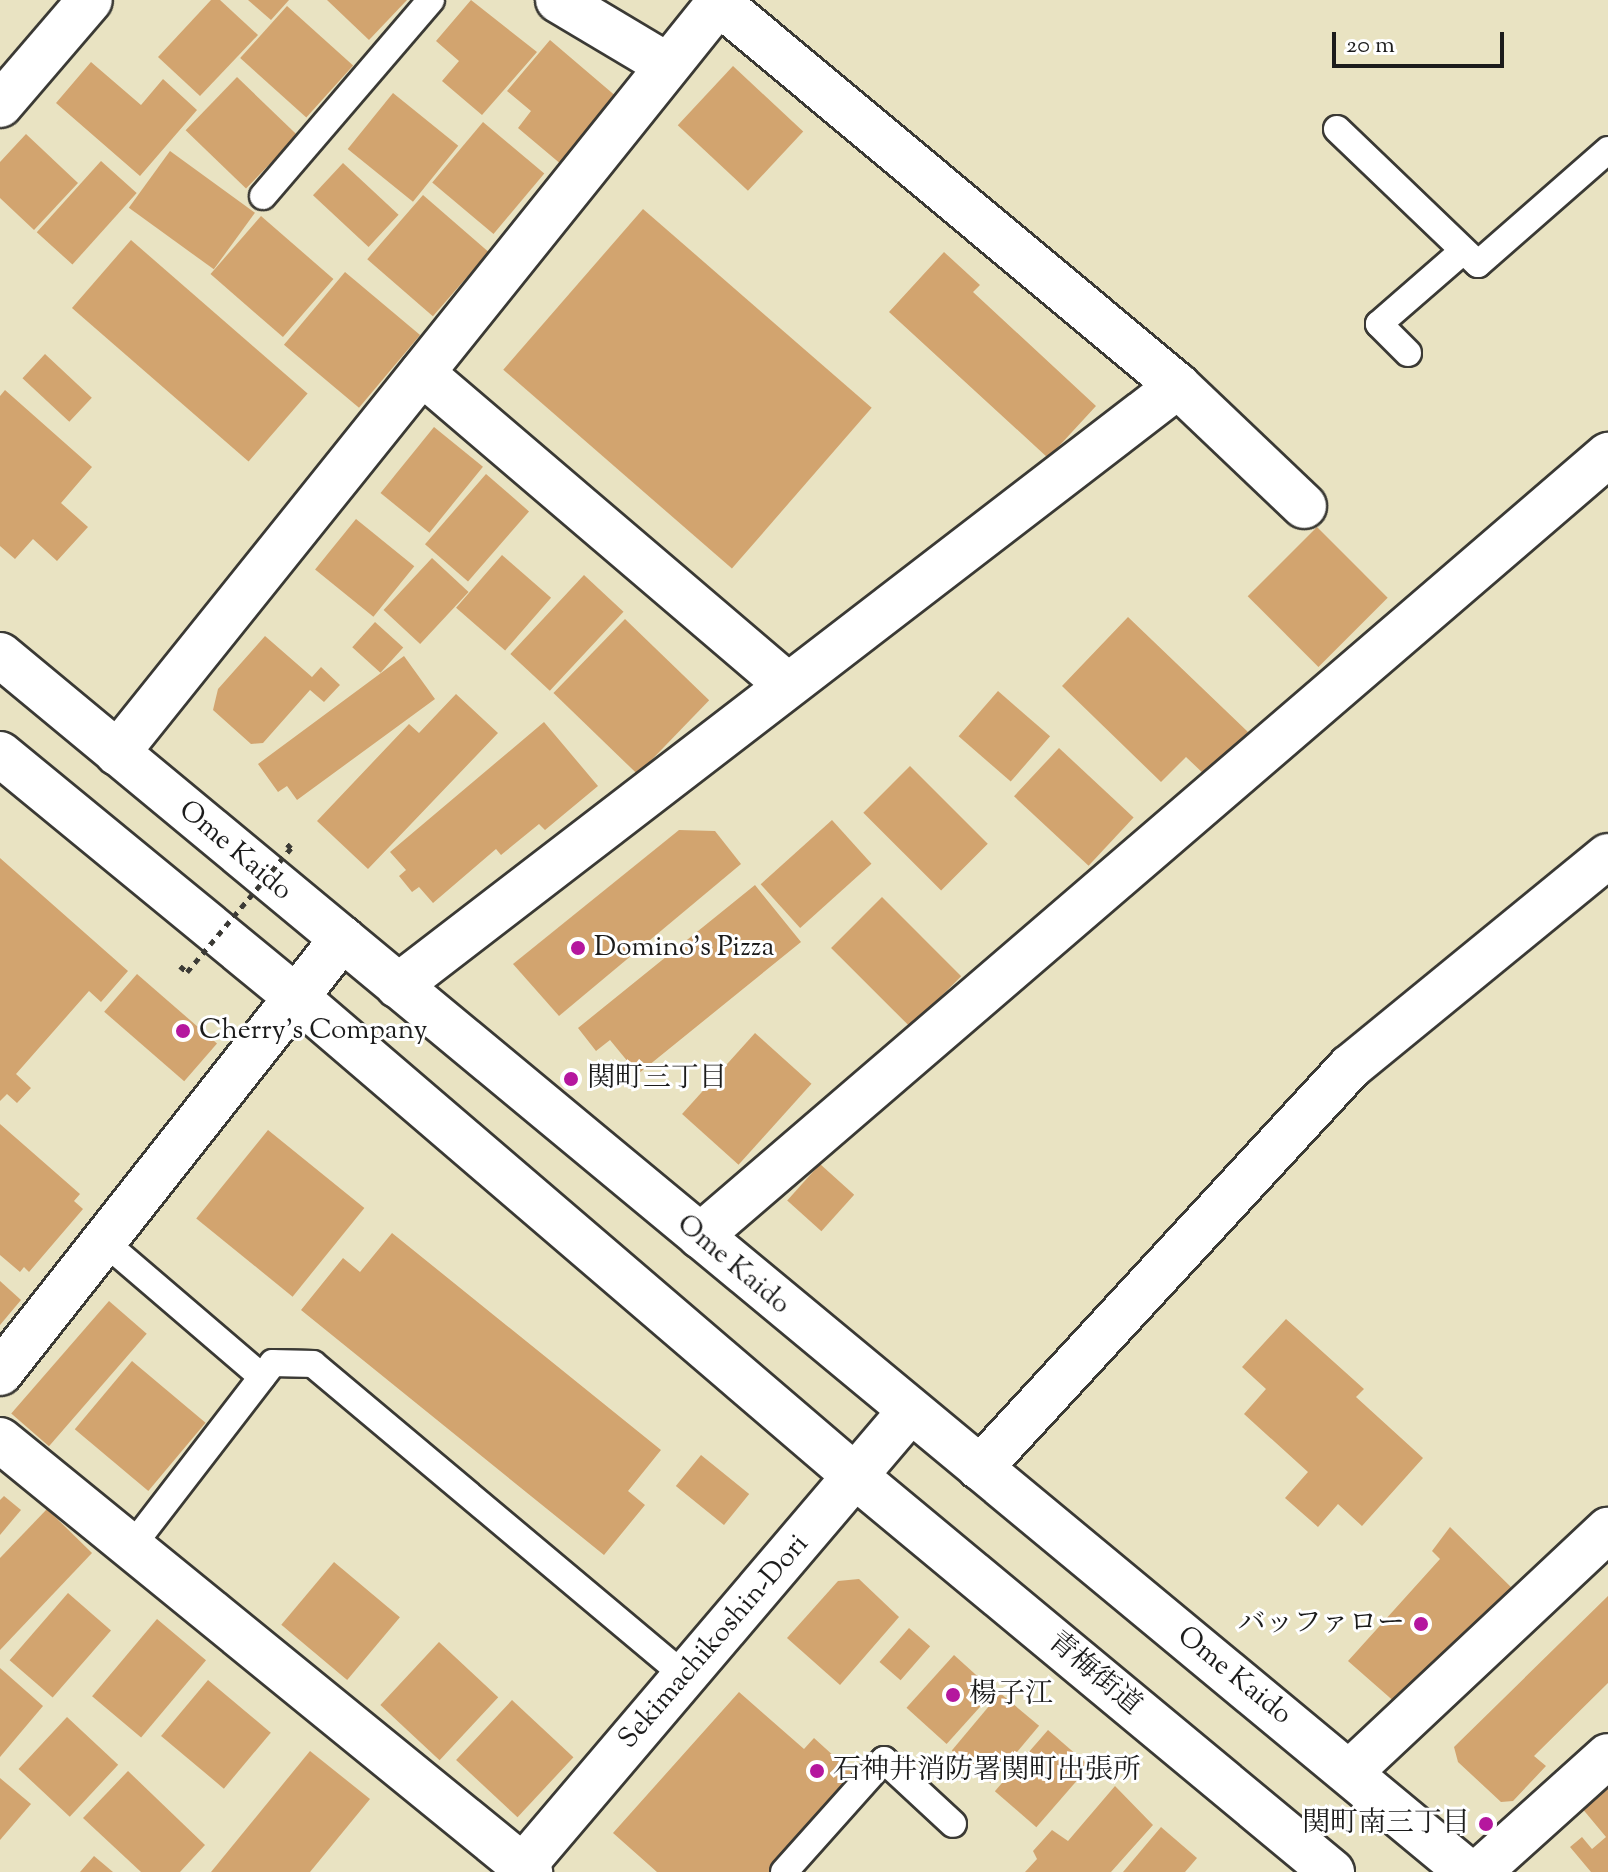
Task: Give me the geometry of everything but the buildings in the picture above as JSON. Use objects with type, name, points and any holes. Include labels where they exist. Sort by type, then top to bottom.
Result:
[{"type":"street","points":[[0,105],[90,0]]},
{"type":"street","points":[[558,0],[667,65]]},
{"type":"street","points":[[117,753],[720,1],[1178,386],[1304,506]]},
{"type":"street","points":[[422,373],[786,684]]},
{"type":"street","points":[[398,986],[786,684],[1178,386]]},
{"type":"street","points":[[700,1236],[1608,455]]},
{"type":"street","name":"Ome Kaido","points":[[0,655],[1468,1872]]},
{"type":"street","points":[[0,754],[295,996],[855,1476]]},
{"type":"street","points":[[980,1468],[1350,1067],[1608,856]]},
{"type":"street","points":[[0,1373],[101,1239],[342,939]]},
{"type":"street","name":"Sekimachikoshin-Dori","points":[[524,1870],[910,1411]]},
{"type":"street","points":[[0,1440],[524,1870]]},
{"type":"street","name":"青梅街道","points":[[855,1476],[1332,1872]]},
{"type":"street","points":[[1350,1772],[1608,1530]]},
{"type":"street","points":[[1479,1872],[1608,1756]]},
{"type":"lane","points":[[263,196],[431,0]]},
{"type":"lane","points":[[1337,129],[1478,264],[1608,150]]},
{"type":"lane","points":[[1408,353],[1379,324],[1463,251]]},
{"type":"lane","points":[[101,1239],[262,1377]]},
{"type":"lane","points":[[132,1546],[273,1363],[313,1364],[685,1676]]},
{"type":"lane","points":[[784,1872],[884,1760],[953,1824]]},
{"type":"path","points":[[180,966],[187,972],[291,848],[285,842]]},
{"type":"place","name":"Domino's Pizza","points":[[578,948]]},
{"type":"place","name":"Cherry's Company","points":[[183,1031]]},
{"type":"place","name":"関町三丁目","points":[[571,1079]]},
{"type":"place","name":"バッファロー","points":[[1421,1624]]},
{"type":"place","name":"楊子江","points":[[953,1695]]},
{"type":"place","name":"石神井消防署関町出張所","points":[[817,1771]]},
{"type":"place","name":"関町南三丁目","points":[[1486,1824]]}]
